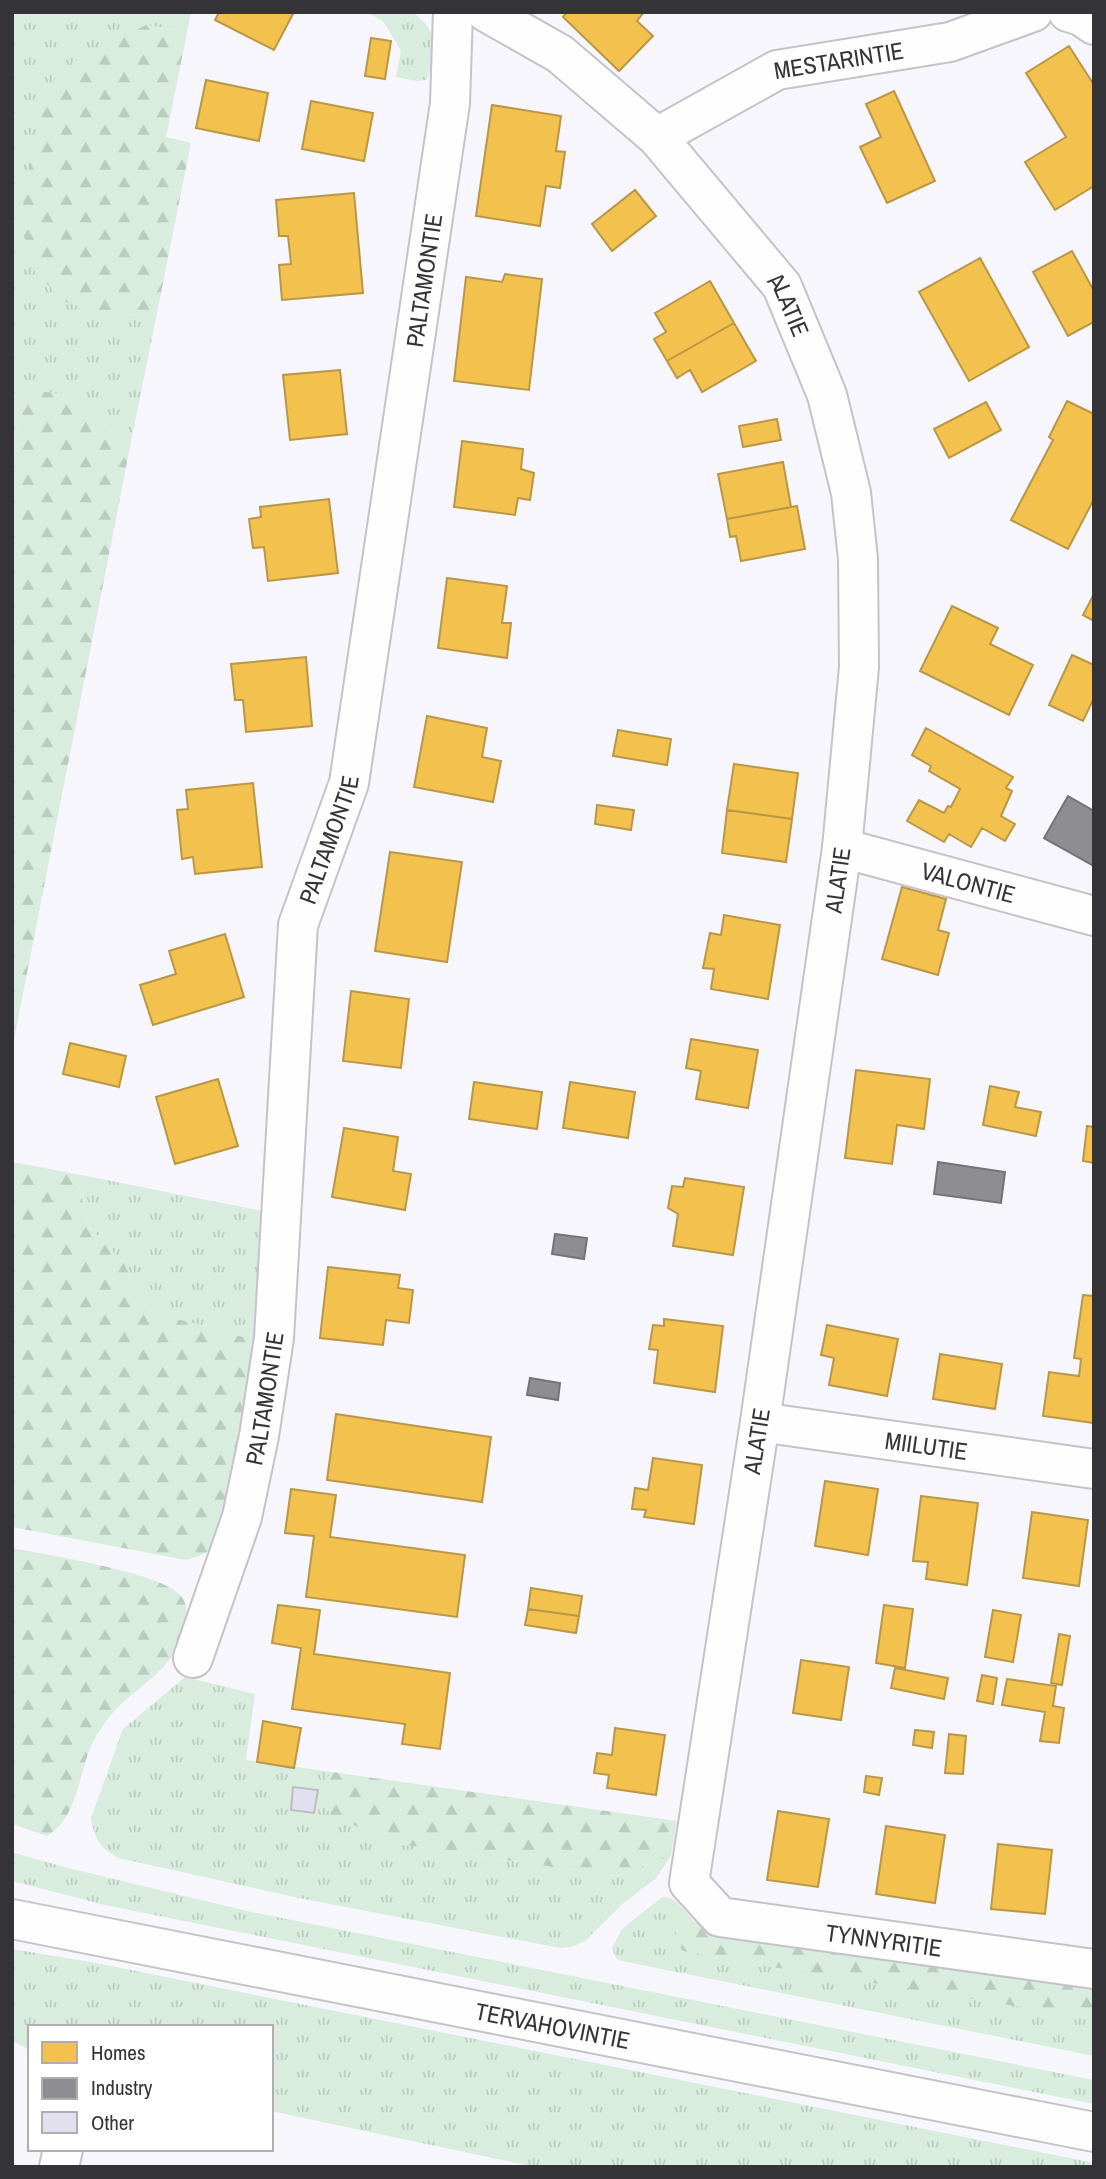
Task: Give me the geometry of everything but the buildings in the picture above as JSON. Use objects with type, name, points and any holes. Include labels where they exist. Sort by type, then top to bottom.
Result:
[{"type":"street","name":"PALTAMONTIE","points":[[193,1658],[242,1517],[259,1436],[274,1338],[298,925],[348,783],[450,103],[453,12]]},
{"type":"street","name":"ALATIE","points":[[486,12],[560,54],[657,137],[782,286],[827,395],[851,493],[858,559],[859,667],[842,848],[760,1422],[689,1883]]},
{"type":"street","name":"MESTARINTIE","points":[[657,137],[777,70],[950,42],[1032,12]]},
{"type":"street","points":[[1068,12],[1081,16],[1094,25]]},
{"type":"street","name":"VALONTIE","points":[[842,848],[1094,916]]},
{"type":"street","name":"MIILUTIE","points":[[760,1422],[1094,1469]]},
{"type":"street","name":"TYNNYRITIE","points":[[689,1883],[720,1917],[1094,1969]]},
{"type":"street","name":"TERVAHOVINTIE","points":[[12,1919],[1094,2132]]},
{"type":"green space","points":[[12,12],[191,12],[187,32],[146,25],[111,316],[157,313],[130,447],[71,396],[21,389],[12,473]]},
{"type":"green space","points":[[366,12],[413,12],[425,22],[434,45],[432,66],[426,80],[396,77],[401,51],[383,21]]},
{"type":"green space","points":[[146,25],[187,32],[166,137],[191,143],[157,313],[111,316],[63,301],[27,263],[23,198],[44,99],[60,69]]},
{"type":"green space","points":[[21,388],[71,396],[130,447],[12,1050],[12,473]]},
{"type":"green space","points":[[12,1162],[76,1174],[89,1227],[123,1262],[148,1311],[254,1340],[226,1529],[206,1553],[186,1560],[12,1527]]},
{"type":"green space","points":[[76,1174],[267,1212],[254,1340],[148,1311],[123,1262],[89,1227]]},
{"type":"green space","points":[[12,1548],[151,1579],[170,1587],[181,1596],[185,1602],[187,1616],[184,1631],[168,1662],[112,1714],[94,1739],[72,1806],[58,1828],[47,1836],[12,1824]]},
{"type":"green space","points":[[185,1677],[255,1694],[246,1760],[332,1772],[320,1787],[398,1844],[615,1876],[671,1856],[656,1878],[620,1906],[585,1941],[560,1948],[299,1898],[119,1858],[99,1842],[91,1818],[123,1729]]},
{"type":"green space","points":[[332,1772],[677,1821],[671,1856],[615,1876],[398,1844],[330,1815],[320,1787]]},
{"type":"green space","points":[[12,1852],[251,1912],[1094,2080],[1094,2104],[105,1905],[12,1881]]},
{"type":"green space","points":[[662,1897],[676,1902],[695,1922],[679,1924],[1025,2007],[1094,2020],[1094,2056],[616,1958],[612,1948],[622,1929]]},
{"type":"green space","points":[[695,1922],[718,1933],[1094,1986],[1094,2020],[683,1951],[674,1939],[679,1923]]},
{"type":"green space","points":[[12,1949],[91,1962],[1094,2163],[1094,2167],[535,2167],[273,2111],[273,2025],[28,2025],[28,2049],[12,2041]]}]
